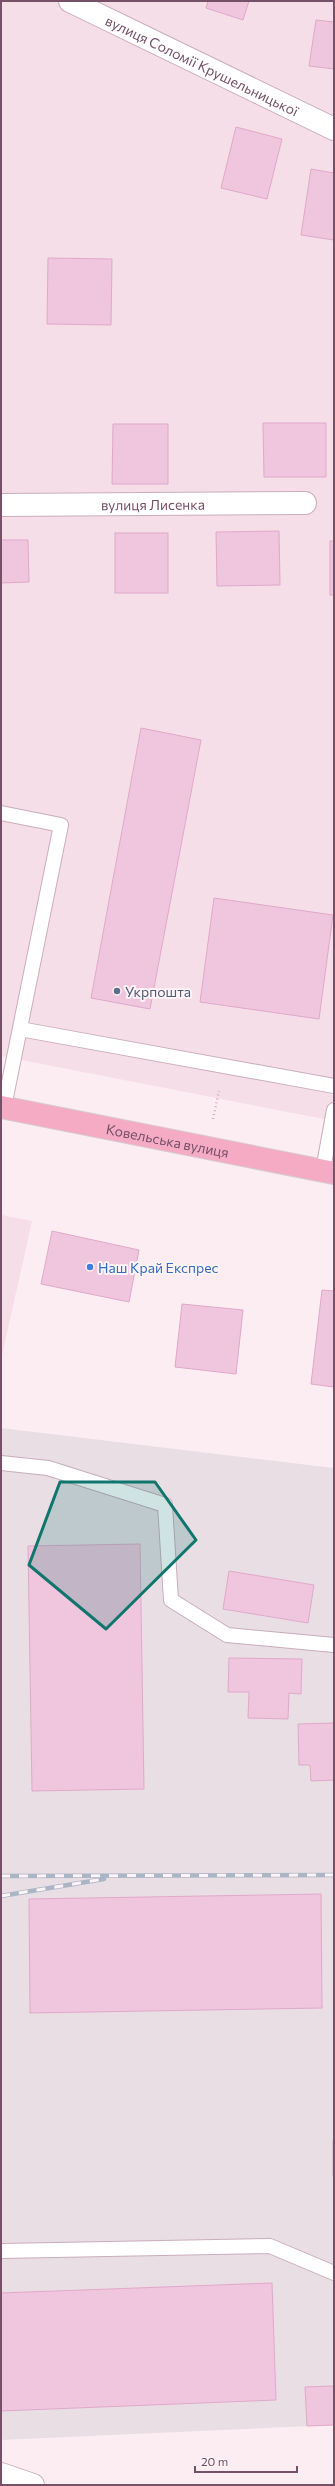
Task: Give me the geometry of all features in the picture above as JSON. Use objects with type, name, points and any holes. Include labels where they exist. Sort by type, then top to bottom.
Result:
[{"type":"main road","name":"Ковельська вулиця","points":[[3,1107],[329,1171]]},
{"type":"street","name":"вулиця Соломії Крушельницької","points":[[70,1],[334,129]]},
{"type":"street","name":"вулиця Лисенка","points":[[1,505],[305,503]]},
{"type":"street","points":[[1,2474],[33,2485]]},
{"type":"lane","points":[[1,814],[61,825],[3,1107]]},
{"type":"lane","points":[[20,1029],[334,1086]]},
{"type":"lane","points":[[329,1171],[334,1110]]},
{"type":"lane","points":[[1,1463],[48,1468],[165,1505],[171,1600],[227,1635],[334,1645]]},
{"type":"lane","points":[[1,2251],[270,2246],[334,2273]]},
{"type":"path","points":[[208,1147],[224,1066]]},
{"type":"highlighted area","points":[[60,1482],[155,1482],[196,1540],[106,1629],[29,1565]]},
{"type":"shaded area","points":[[1,1],[334,1],[334,1121],[1,1056]]},
{"type":"shaded area","points":[[1,1215],[32,1221],[1,1360]]},
{"type":"shaded area","points":[[1,1428],[334,1468],[334,2425],[1,2440]]},
{"type":"building","points":[[208,1],[249,1],[243,20],[206,8]]},
{"type":"building","points":[[316,20],[334,22],[334,69],[309,66]]},
{"type":"building","points":[[236,127],[282,139],[267,199],[221,188]]},
{"type":"building","points":[[311,169],[334,173],[334,240],[301,235]]},
{"type":"building","points":[[48,258],[112,259],[111,325],[47,324]]},
{"type":"building","points":[[263,423],[326,423],[326,477],[264,477]]},
{"type":"building","points":[[113,424],[168,424],[168,484],[112,484]]},
{"type":"building","points":[[279,531],[280,585],[217,586],[216,532]]},
{"type":"building","points":[[115,533],[168,533],[168,593],[115,593]]},
{"type":"building","points":[[1,540],[28,540],[29,582],[1,583]]},
{"type":"building","points":[[330,541],[334,541],[334,595],[330,595]]},
{"type":"building","points":[[141,728],[201,740],[150,1009],[91,998]]},
{"type":"building","points":[[214,898],[333,915],[319,1019],[200,1002]]},
{"type":"building","name":"Наш Край Експрес","points":[[52,1231],[139,1250],[129,1302],[41,1284]]},
{"type":"building","points":[[322,1290],[334,1291],[334,1387],[311,1384]]},
{"type":"building","points":[[182,1304],[243,1310],[236,1374],[175,1367]]},
{"type":"building","points":[[140,1544],[144,1789],[32,1791],[28,1546]]},
{"type":"building","points":[[229,1571],[314,1585],[308,1623],[223,1609]]},
{"type":"building","points":[[229,1658],[302,1659],[301,1694],[289,1693],[288,1719],[248,1718],[249,1692],[228,1692]]},
{"type":"building","points":[[334,1723],[334,1780],[311,1781],[310,1765],[299,1765],[298,1724]]},
{"type":"building","points":[[321,1894],[322,2008],[30,2013],[29,1899]]},
{"type":"building","points":[[334,2141],[334,2175],[333,2175]]},
{"type":"building","points":[[272,2283],[276,2400],[1,2411],[1,2293]]},
{"type":"building","points":[[334,2386],[334,2425],[307,2426],[305,2387]]},
{"type":"railway","points":[[1,1876],[334,1875]]},
{"type":"railway","points":[[1,1896],[104,1879]]},
{"type":"place","name":"Укрпошта","points":[[117,991]]},
{"type":"place","name":"Наш Край Експрес","points":[[90,1267]]}]
